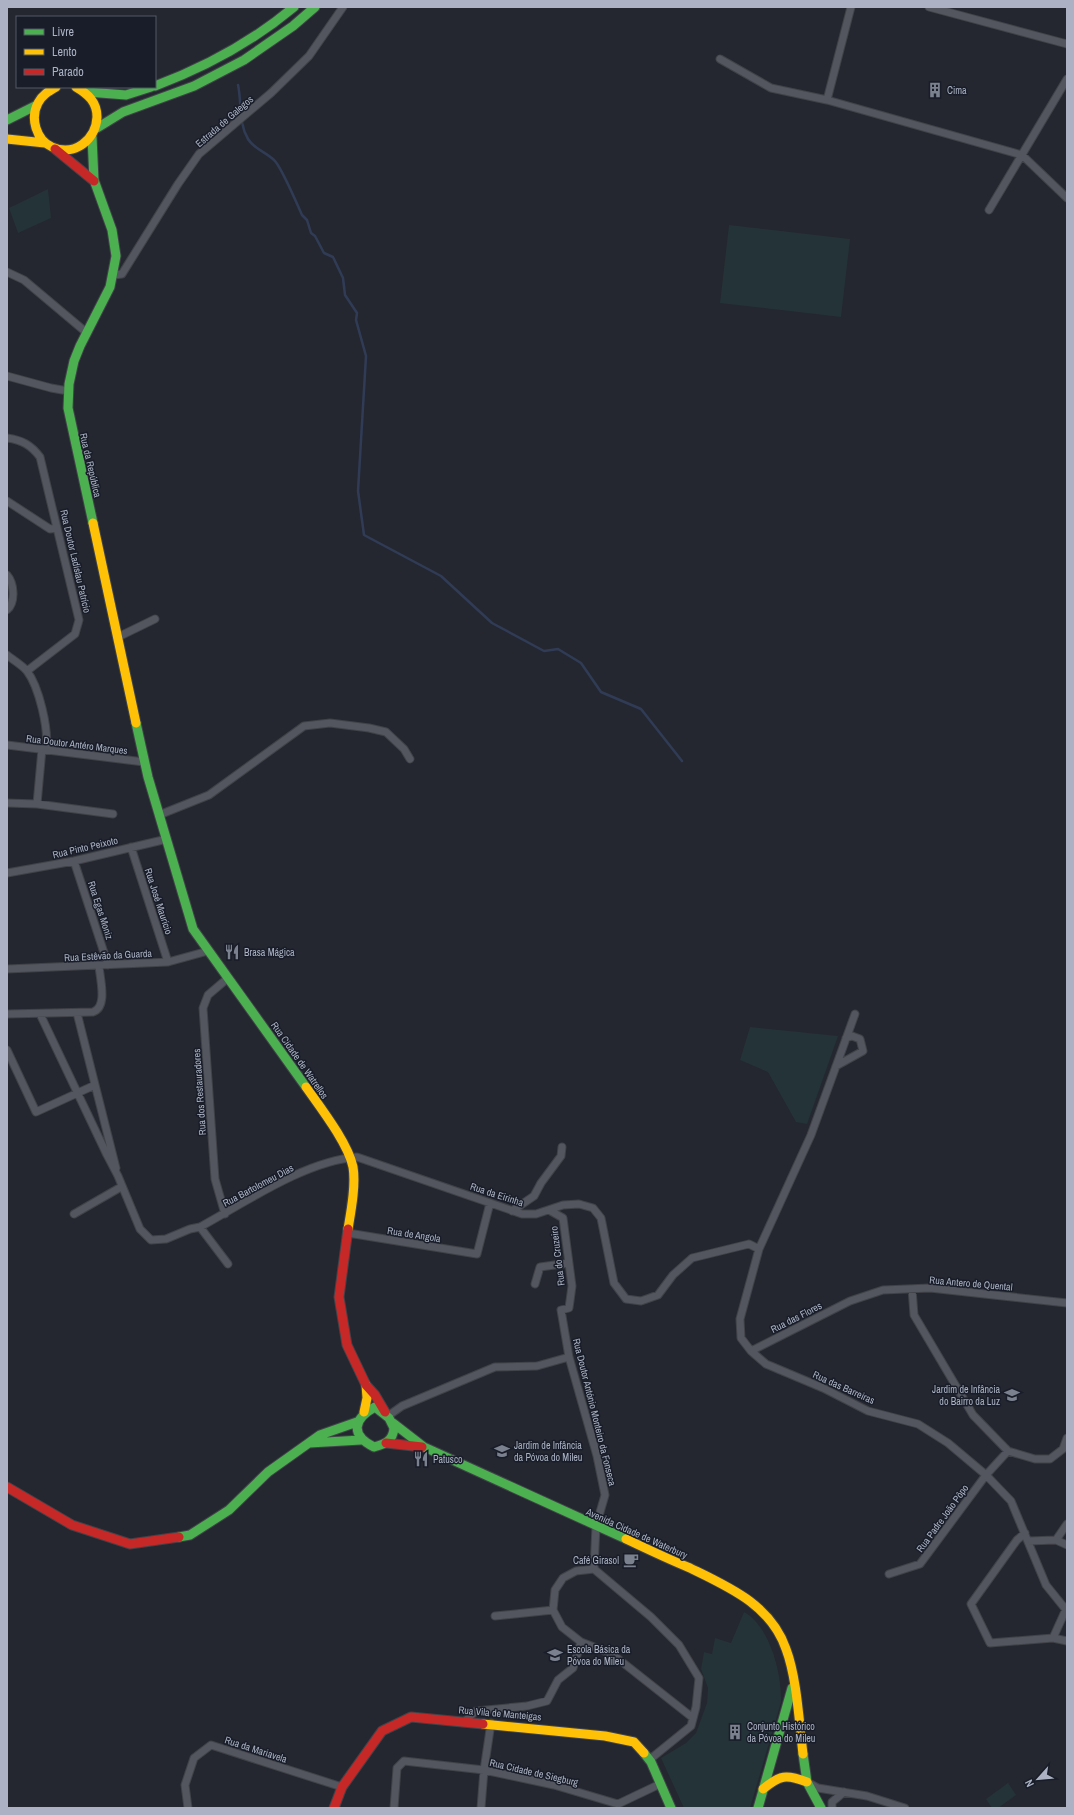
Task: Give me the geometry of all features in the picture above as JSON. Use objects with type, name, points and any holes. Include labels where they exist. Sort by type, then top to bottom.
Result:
[{"type":"main road","points":[[156,86],[174,80],[240,48],[294,7]]},
{"type":"main road","points":[[97,128],[123,112],[194,86],[244,60],[293,26],[315,7]]},
{"type":"main road","points":[[54,88],[41,97],[35,106],[34,126],[45,142],[94,181]]},
{"type":"main road","points":[[54,148],[64,150],[75,149],[92,137],[97,128],[97,109],[93,100],[86,92],[78,88]]},
{"type":"main road","points":[[86,92],[126,95],[148,88]]},
{"type":"main road","points":[[7,120],[35,106]]},
{"type":"main road","name":"Rua da República","points":[[92,137],[94,181],[114,241],[116,262],[114,275],[105,299],[80,346],[72,367],[68,391],[68,408],[144,762]]},
{"type":"main road","points":[[7,139],[45,142]]},
{"type":"main road","name":"Rua Cidade de Watrellos","points":[[144,762],[193,929],[334,1127],[350,1158],[353,1168],[352,1201],[339,1297],[347,1345],[366,1385],[375,1395],[389,1417]]},
{"type":"main road","name":"Rua Cidade de Watrellos","points":[[364,1412],[367,1398],[366,1385]]},
{"type":"main road","points":[[7,1487],[72,1525],[130,1544],[190,1535],[229,1510],[268,1472],[308,1443],[320,1436],[357,1422],[364,1412],[375,1407],[424,1447]]},
{"type":"main road","points":[[386,1443],[393,1435],[389,1417]]},
{"type":"main road","points":[[357,1422],[361,1440]]},
{"type":"main road","points":[[308,1443],[361,1440],[374,1447],[386,1443],[424,1447]]},
{"type":"main road","name":"Avenida Cidade de Waterbury","points":[[424,1447],[717,1581],[739,1592],[755,1603],[767,1614],[781,1634],[787,1648],[791,1664],[807,1782]]},
{"type":"main road","points":[[758,1808],[793,1684]]},
{"type":"main road","name":"Rua Vila de Manteigas","points":[[334,1808],[342,1787],[382,1730],[411,1717],[605,1736],[634,1742],[649,1760],[671,1808]]},
{"type":"main road","points":[[763,1789],[780,1777],[790,1775],[807,1782],[821,1808]]},
{"type":"main road","points":[[766,1808],[767,1794],[772,1782]]},
{"type":"street","name":"Estrada de Galegos","points":[[114,275],[122,274],[178,184],[200,154],[271,93],[310,56],[343,7]]},
{"type":"street","points":[[827,100],[851,7]]},
{"type":"street","points":[[929,7],[1067,44]]},
{"type":"street","points":[[720,59],[771,88],[827,100],[1022,155],[1067,198]]},
{"type":"street","points":[[989,210],[1067,79]]},
{"type":"street","points":[[7,272],[24,280],[87,333]]},
{"type":"street","points":[[7,376],[68,391]]},
{"type":"street","name":"Rua Doutor Ladislau Patrício","points":[[7,438],[15,439],[32,447],[40,457],[79,620],[78,628],[75,634],[27,671]]},
{"type":"street","points":[[7,501],[50,529],[57,528]]},
{"type":"street","points":[[7,575],[10,578],[14,594],[7,610]]},
{"type":"street","points":[[118,637],[155,619]]},
{"type":"street","points":[[7,655],[27,671],[40,699],[48,739],[44,749],[37,804]]},
{"type":"street","points":[[159,815],[209,795],[304,726],[330,723],[369,728],[386,732],[404,749],[410,759]]},
{"type":"street","name":"Rua Doutor Antéro Marques","points":[[7,745],[144,762]]},
{"type":"street","points":[[7,803],[37,804],[113,814]]},
{"type":"street","name":"Rua Pinto Peixoto","points":[[7,873],[74,861],[167,839]]},
{"type":"street","name":"Rua José Maurício","points":[[132,847],[168,962]]},
{"type":"street","name":"Rua Egas Moniz","points":[[74,861],[108,965]]},
{"type":"street","name":"Rua Estêvão da Guarda","points":[[7,969],[168,962],[208,951]]},
{"type":"street","points":[[7,1014],[77,1013],[93,1012],[98,1010],[101,1004],[99,966]]},
{"type":"street","name":"Rua dos Restauradores","points":[[225,1214],[215,1179],[203,1008],[208,995],[228,978]]},
{"type":"street","points":[[74,1214],[121,1187],[77,1013]]},
{"type":"street","points":[[40,1014],[118,1176]]},
{"type":"street","name":"Rua das Barreiras","points":[[855,1014],[811,1135],[759,1249],[740,1319],[741,1338],[751,1351],[766,1364],[823,1388],[868,1410],[918,1424],[948,1443],[986,1475],[1011,1501],[1046,1585],[1066,1609]]},
{"type":"street","points":[[836,1066],[863,1051],[860,1039],[852,1036],[846,1038]]},
{"type":"street","points":[[7,1050],[36,1112],[77,1092],[96,1085]]},
{"type":"street","points":[[512,1211],[534,1196],[541,1183],[561,1156],[562,1147]]},
{"type":"street","name":"Rua da Eirinha","points":[[350,1158],[357,1157],[522,1214],[536,1214],[563,1205],[579,1204],[593,1208],[601,1218],[614,1283],[626,1299],[641,1301],[658,1295],[673,1275],[692,1258],[749,1244],[759,1249]]},
{"type":"street","name":"Rua Bartolomeu Dias","points":[[121,1187],[140,1229],[151,1240],[166,1239],[190,1229],[200,1227],[293,1176],[332,1161],[350,1158]]},
{"type":"street","points":[[353,1168],[360,1166],[364,1160]]},
{"type":"street","name":"Rua de Angola","points":[[348,1233],[477,1254],[490,1203]]},
{"type":"street","name":"Rua do Cruzeiro","points":[[549,1210],[563,1218],[572,1286],[569,1308]]},
{"type":"street","points":[[200,1227],[228,1264]]},
{"type":"street","points":[[535,1284],[540,1267],[569,1264]]},
{"type":"street","name":"Rua Antero de Quental","points":[[850,1301],[883,1290],[930,1288],[1067,1303]]},
{"type":"street","points":[[912,1289],[914,1315],[973,1415],[1008,1451],[1034,1459],[1050,1458],[1063,1449],[1067,1438]]},
{"type":"street","name":"Rua das Flores","points":[[751,1351],[850,1301]]},
{"type":"street","name":"Rua Doutor António Monteiro da Fonseca","points":[[569,1308],[561,1310],[569,1357],[597,1456],[605,1495],[596,1526],[594,1569]]},
{"type":"street","points":[[389,1417],[402,1406],[495,1367],[537,1366],[569,1357]]},
{"type":"street","name":"Rua Padre João Pôpo","points":[[889,1574],[920,1564],[986,1475],[1008,1451]]},
{"type":"street","points":[[1056,1540],[1067,1524]]},
{"type":"street","points":[[1025,1533],[1017,1540],[971,1604],[990,1643],[1053,1638],[1067,1641]]},
{"type":"street","points":[[1028,1541],[1056,1540],[1067,1545]]},
{"type":"street","points":[[649,1760],[691,1726],[696,1707],[699,1678],[679,1645],[651,1617],[594,1569],[576,1571],[563,1578],[555,1590],[553,1610],[562,1627],[581,1642],[612,1654],[693,1718]]},
{"type":"street","points":[[1053,1638],[1066,1609]]},
{"type":"street","points":[[495,1616],[553,1610]]},
{"type":"street","points":[[464,1721],[476,1711],[527,1706],[546,1701],[558,1680],[573,1668],[581,1642]]},
{"type":"street","points":[[481,1808],[484,1770],[491,1724]]},
{"type":"street","name":"Rua da Mariavela","points":[[188,1808],[185,1785],[194,1758],[211,1746],[342,1787]]},
{"type":"street","name":"Rua Cidade de Siegburg","points":[[394,1808],[397,1768],[399,1764],[404,1761],[484,1770],[554,1785],[617,1806],[660,1784]]},
{"type":"street","points":[[807,1782],[818,1788],[872,1797],[905,1808]]},
{"type":"street","points":[[832,1808],[832,1802],[844,1792]]},
{"type":"shaded area","points":[[48,189],[51,218],[18,233],[9,208]]},
{"type":"shaded area","points":[[729,225],[850,239],[841,317],[720,303]]},
{"type":"shaded area","points":[[750,1027],[838,1036],[807,1124],[796,1122],[768,1072],[740,1060]]},
{"type":"shaded area","points":[[744,1612],[761,1628],[767,1639],[777,1665],[781,1691],[781,1702],[750,1808],[684,1808],[661,1758],[686,1743],[696,1733],[707,1703],[708,1688],[701,1669],[704,1652],[712,1654],[715,1638],[731,1643]]},
{"type":"shaded area","points":[[1008,1783],[1016,1795],[998,1808],[992,1808],[986,1799]]},
{"type":"waterway","points":[[238,85],[241,119],[248,139],[253,145],[271,157],[281,170],[302,215],[307,220],[311,233],[315,236],[324,253],[333,257],[343,278],[345,295],[357,313],[356,320],[366,356],[358,491],[364,535],[441,576],[492,623],[544,651],[558,649],[581,663],[601,692],[641,709],[682,761]]},
{"type":"traffic: fast","points":[[156,86],[192,71],[228,52],[262,31],[294,7]]},
{"type":"traffic: fast","points":[[97,128],[123,112],[194,86],[244,60],[293,26],[315,7]]},
{"type":"traffic: fast","points":[[87,92],[126,95],[148,88]]},
{"type":"traffic: fast","points":[[7,120],[35,106]]},
{"type":"traffic: fast","points":[[92,137],[94,180],[112,230],[116,256],[110,287],[74,361],[69,384],[68,408],[93,523]]},
{"type":"traffic: fast","points":[[136,723],[148,777],[193,929],[306,1087]]},
{"type":"traffic: fast","points":[[375,1407],[389,1418],[394,1428],[392,1436],[388,1441],[382,1445],[374,1447],[361,1437],[357,1427],[362,1417],[375,1407]]},
{"type":"traffic: fast","points":[[179,1537],[190,1535],[229,1510],[268,1472],[320,1435],[357,1422]]},
{"type":"traffic: fast","points":[[393,1423],[424,1447],[626,1539]]},
{"type":"traffic: fast","points":[[309,1443],[361,1440]]},
{"type":"traffic: fast","points":[[758,1808],[792,1688]]},
{"type":"traffic: fast","points":[[644,1753],[651,1762],[671,1808]]},
{"type":"traffic: fast","points":[[803,1754],[807,1782],[821,1808]]},
{"type":"traffic: slow","points":[[55,88],[46,94],[38,103],[35,122],[38,134],[46,144],[60,150],[76,148],[82,144],[93,133],[96,125],[97,112],[94,103],[77,88]]},
{"type":"traffic: slow","points":[[7,139],[45,143]]},
{"type":"traffic: slow","points":[[93,523],[136,723]]},
{"type":"traffic: slow","points":[[306,1087],[340,1136],[346,1147],[353,1167],[354,1190],[348,1229]]},
{"type":"traffic: slow","points":[[364,1412],[367,1398],[366,1385]]},
{"type":"traffic: slow","points":[[626,1539],[734,1590],[747,1599],[770,1620],[786,1649],[793,1673],[803,1754]]},
{"type":"traffic: slow","points":[[483,1724],[605,1736],[634,1742],[644,1753]]},
{"type":"traffic: slow","points":[[763,1789],[774,1781],[784,1777],[807,1782]]},
{"type":"traffic: jam","points":[[55,149],[94,181]]},
{"type":"traffic: jam","points":[[348,1229],[339,1297],[347,1345],[366,1385],[375,1395],[385,1412]]},
{"type":"traffic: jam","points":[[386,1443],[422,1447]]},
{"type":"traffic: jam","points":[[7,1487],[72,1525],[130,1544],[179,1537]]},
{"type":"traffic: jam","points":[[334,1808],[342,1787],[382,1731],[411,1717],[483,1724]]},
{"type":"place","name":"Cima","points":[[935,90]]},
{"type":"place","name":"Brasa Mágica","points":[[232,952]]},
{"type":"place","name":"Jardim de Infância do Bairro da Luz","points":[[1012,1395]]},
{"type":"place","name":"Jardim de Infância da Póvoa do Mileu","points":[[502,1451]]},
{"type":"place","name":"Patusco","points":[[421,1459]]},
{"type":"place","name":"Café Girasol","points":[[631,1560]]},
{"type":"place","name":"Escola Básica da Póvoa do Mileu","points":[[555,1655]]},
{"type":"place","name":"Conjunto Histórico da Póvoa do Mileu","points":[[735,1732]]}]
